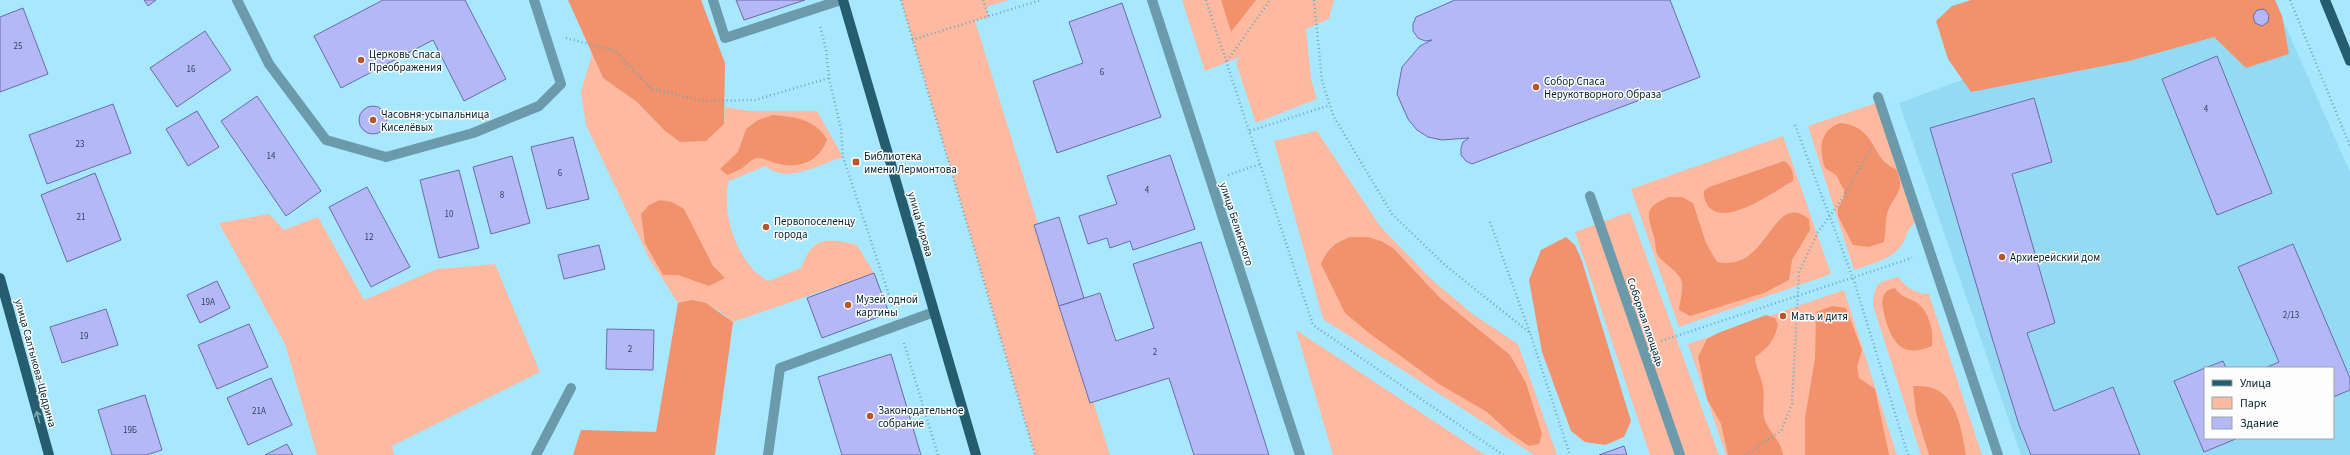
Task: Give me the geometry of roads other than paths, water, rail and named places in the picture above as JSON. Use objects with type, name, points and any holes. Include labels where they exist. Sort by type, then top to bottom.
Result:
[{"type":"main road","name":"улица Кирова","points":[[842,0],[976,455]]},
{"type":"main road","points":[[2326,0],[2347,44],[2350,62]]},
{"type":"main road","name":"улица Салтыкова-Щедрина","points":[[0,278],[48,455]]},
{"type":"street","points":[[237,0],[269,64],[326,140],[386,157],[474,133],[539,106],[561,84],[534,0]]},
{"type":"street","points":[[713,0],[725,38],[842,0]]},
{"type":"street","name":"улица Белинского","points":[[1152,0],[1300,455]]},
{"type":"street","points":[[1878,96],[1998,455]]},
{"type":"street","name":"Соборная площадь","points":[[1590,196],[1680,455]]},
{"type":"street","points":[[768,455],[780,368],[934,312]]},
{"type":"street","points":[[536,455],[571,388]]},
{"type":"place","name":"Церковь Спаса Преображения","points":[[361,60]]},
{"type":"place","name":"Собор Спаса Нерукотворного Образа","points":[[1536,87]]},
{"type":"place","name":"Часовня-усыпальница Киселёвых","points":[[373,120]]},
{"type":"place","name":"Библиотека имени Лермонтова","points":[[856,162]]},
{"type":"place","name":"Первопоселенцу города","points":[[766,227]]},
{"type":"place","name":"Архиерейский дом","points":[[2002,257]]},
{"type":"place","name":"Музей одной картины","points":[[848,305]]},
{"type":"place","name":"Мать и дитя","points":[[1783,316]]},
{"type":"place","name":"Законодательное собрание","points":[[870,416]]}]
